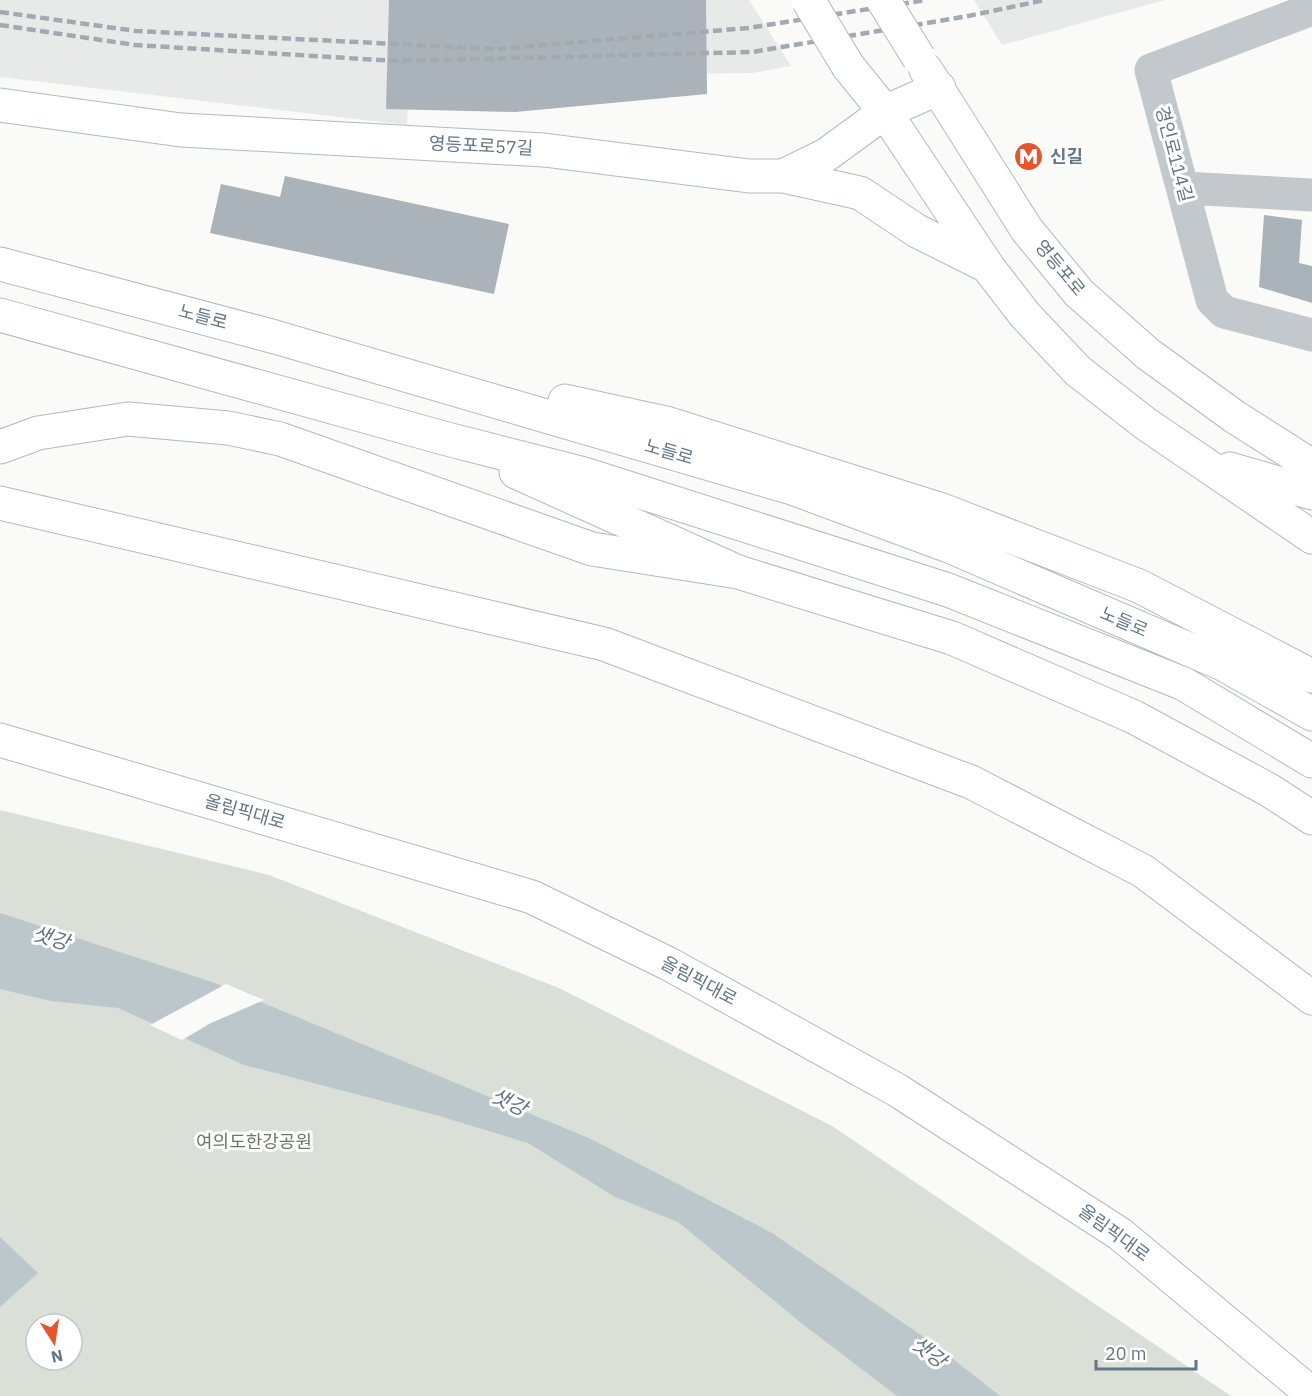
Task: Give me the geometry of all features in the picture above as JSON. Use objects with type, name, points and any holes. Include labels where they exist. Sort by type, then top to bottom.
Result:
[{"type":"main road","points":[[808,0],[848,66],[885,112],[988,267],[1025,315],[1078,371],[1146,424],[1312,537]]},
{"type":"main road","name":"영등포로","points":[[883,0],[1028,230],[1079,293],[1148,354],[1235,417],[1312,466]]},
{"type":"main road","name":"영등포로57길","points":[[0,105],[181,130],[544,150],[748,176],[783,176],[826,154],[885,112],[939,88]]},
{"type":"main road","points":[[783,176],[860,193],[917,231],[988,267]]},
{"type":"main road","name":"노들로","points":[[0,264],[275,337],[780,485],[837,504],[950,546],[1223,664],[1312,714]]},
{"type":"main road","name":"노들로","points":[[0,315],[447,439],[584,474],[948,590],[1184,684],[1312,760]]},
{"type":"main road","points":[[275,337],[666,423],[942,510],[1139,586],[1312,676]]},
{"type":"main road","points":[[0,447],[38,433],[128,419],[228,428],[280,439],[592,549],[738,572]]},
{"type":"main road","points":[[447,439],[738,572],[952,638],[1134,717],[1269,790],[1312,818]]},
{"type":"main road","points":[[1205,462],[1312,493]]},
{"type":"main road","points":[[0,503],[604,644],[960,778],[1143,871],[1312,998]]},
{"type":"main road","name":"올림픽대로","points":[[0,740],[532,897],[658,959],[897,1090],[1120,1234],[1312,1394]]},
{"type":"street","name":"경인로114길","points":[[1312,9],[1151,70],[1212,300],[1224,312],[1312,335]]},
{"type":"street","points":[[1184,188],[1312,195]]},
{"type":"shaded area","points":[[0,0],[749,0],[791,66],[753,73],[409,77],[407,125],[0,77]]},
{"type":"shaded area","points":[[974,0],[1165,0],[1002,45]]},
{"type":"green space","name":"여의도한강공원","points":[[0,810],[269,875],[559,988],[832,1126],[1231,1396],[0,1396]]},
{"type":"water","name":"샛강","points":[[0,913],[215,983],[591,1139],[772,1233],[934,1344],[1000,1396],[897,1396],[800,1322],[678,1222],[615,1197],[528,1143],[436,1115],[244,1065],[118,1008],[51,1001],[0,989]]},
{"type":"water","points":[[0,1237],[38,1273],[0,1307]]},
{"type":"pier","points":[[226,984],[264,1000],[211,1023],[182,1040],[150,1025]]},
{"type":"building","points":[[389,0],[706,0],[707,94],[515,112],[386,109]]},
{"type":"building","points":[[285,176],[509,224],[494,294],[210,233],[221,184],[280,197]]},
{"type":"building","points":[[1264,215],[1302,220],[1299,263],[1312,266],[1312,303],[1259,287]]},
{"type":"railway","points":[[0,12],[136,31],[496,49],[748,28],[926,0]]},
{"type":"railway","points":[[0,25],[135,45],[396,61],[752,52],[963,17],[1045,0]]},
{"type":"place","name":"신길","points":[[1029,157]]}]
